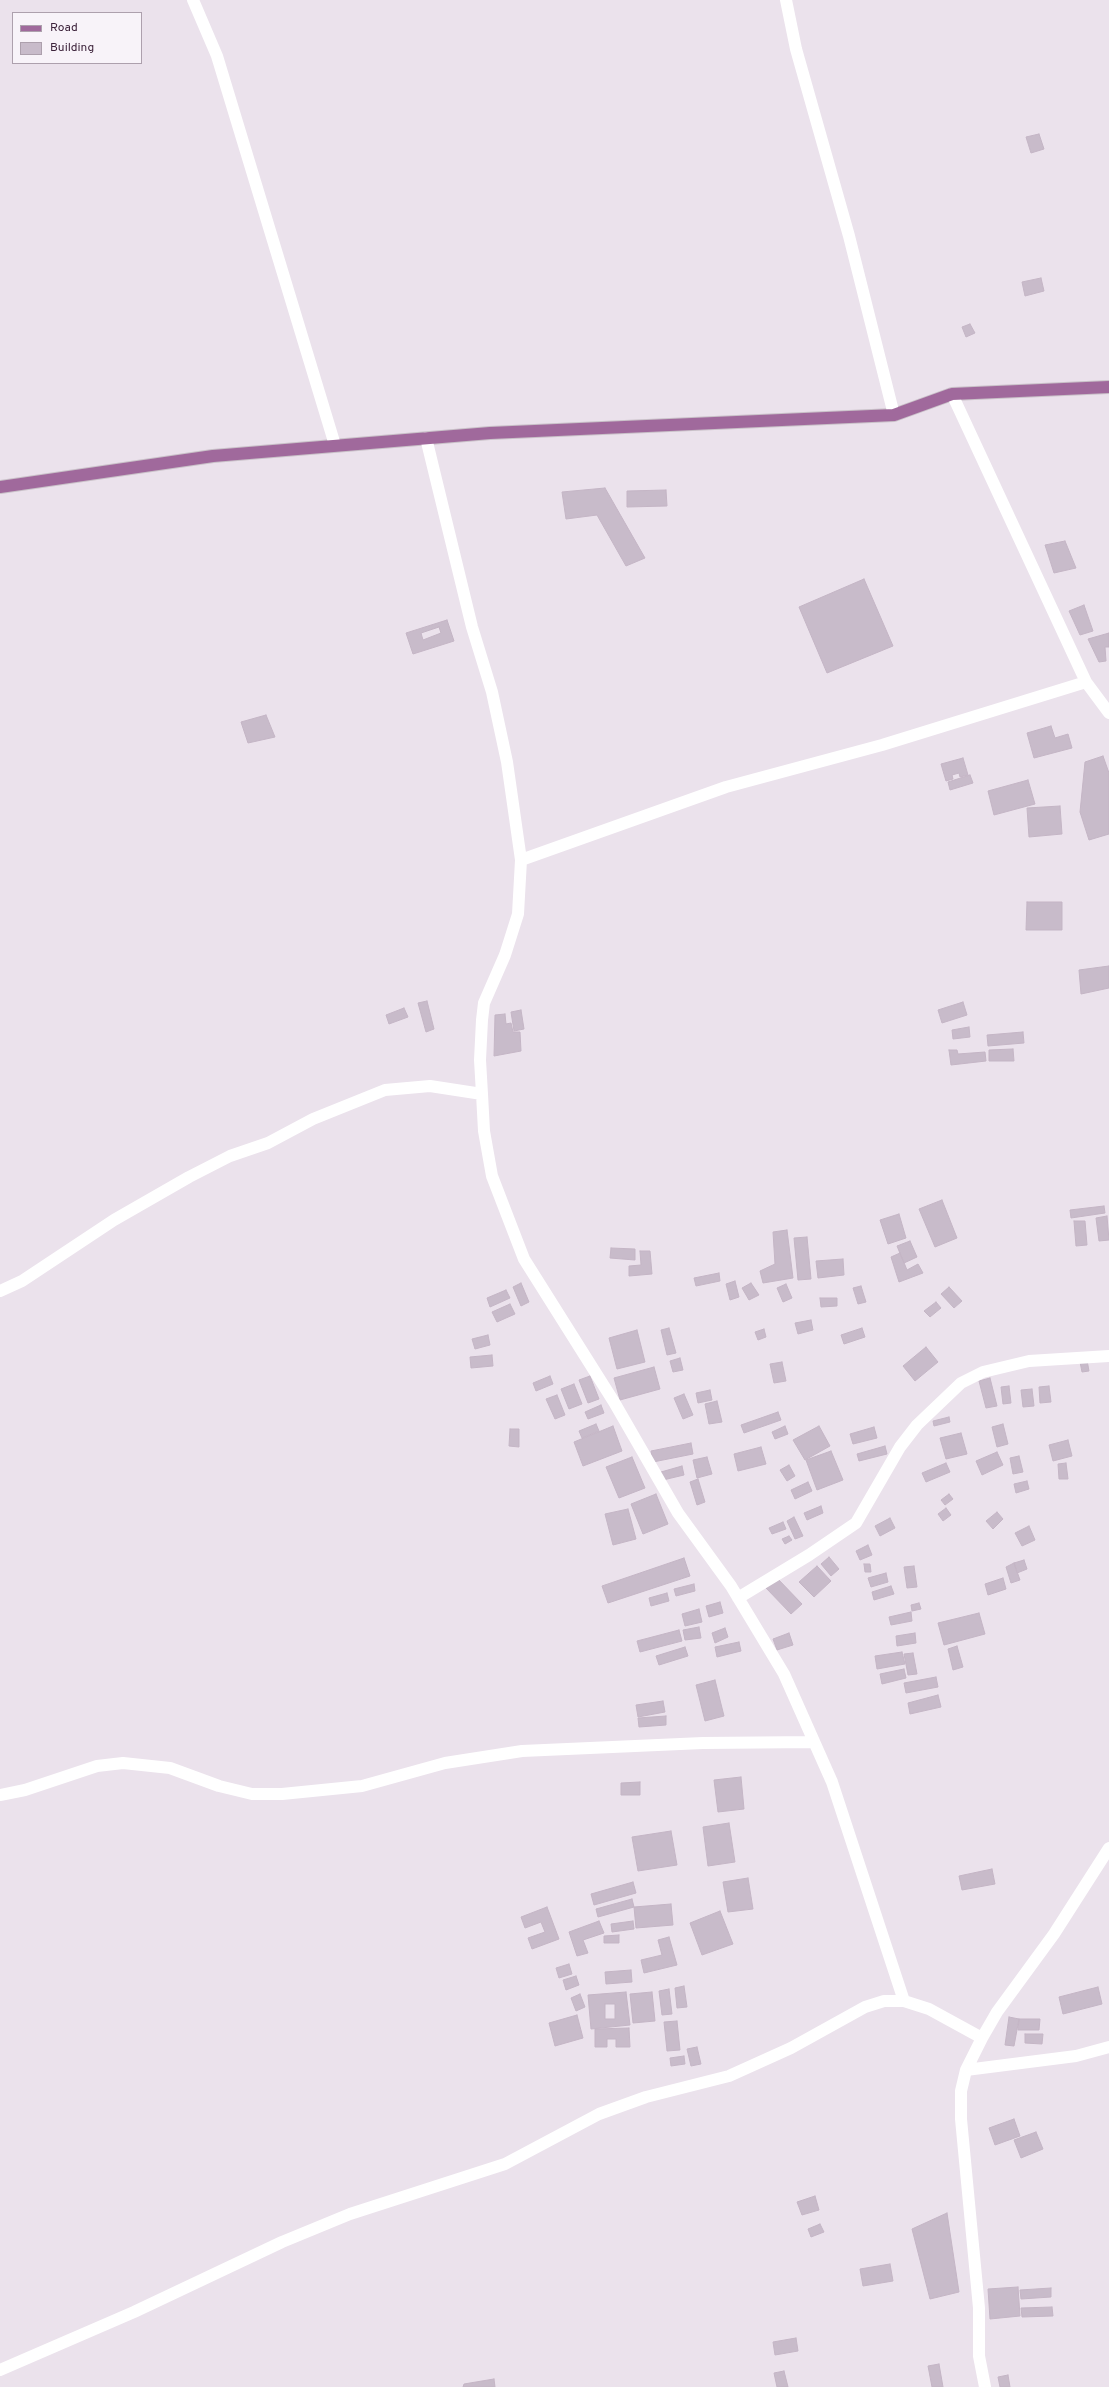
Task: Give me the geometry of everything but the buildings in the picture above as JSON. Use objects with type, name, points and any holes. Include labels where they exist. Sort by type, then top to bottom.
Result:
[{"type":"main road","points":[[0,487],[213,456],[490,433],[894,415],[952,394],[1109,387]]},
{"type":"street","points":[[193,0],[217,56],[335,446]]},
{"type":"street","points":[[786,0],[796,49],[849,236],[894,415]]},
{"type":"street","points":[[952,394],[1086,682],[1109,713]]},
{"type":"street","points":[[426,438],[470,620],[492,692],[507,762],[521,860],[518,914],[505,955],[484,1003],[480,1060],[484,1131],[492,1176],[524,1259],[614,1402],[678,1513],[738,1598],[784,1674],[832,1782],[904,2001]]},
{"type":"street","points":[[521,860],[726,787],[882,745],[1086,682]]},
{"type":"street","points":[[0,1291],[22,1281],[114,1220],[189,1177],[230,1156],[268,1143],[313,1120],[385,1090],[430,1086],[482,1094]]},
{"type":"street","points":[[738,1598],[809,1555],[856,1523],[900,1447],[917,1425],[962,1383],[982,1372],[1029,1361],[1109,1356]]},
{"type":"street","points":[[0,1795],[25,1790],[97,1766],[122,1763],[170,1768],[219,1786],[252,1794],[282,1794],[362,1786],[445,1763],[522,1751],[703,1743],[814,1742]]},
{"type":"street","points":[[985,2387],[979,2356],[978,2308],[961,2091],[966,2070],[997,2012],[1054,1934],[1109,1848]]},
{"type":"street","points":[[0,2370],[134,2312],[282,2242],[350,2214],[505,2164],[599,2114],[612,2109],[646,2097],[729,2076],[791,2048],[865,2007],[884,2001],[904,2001],[929,2009],[982,2038]]},
{"type":"street","points":[[966,2070],[1076,2056],[1109,2047]]}]
